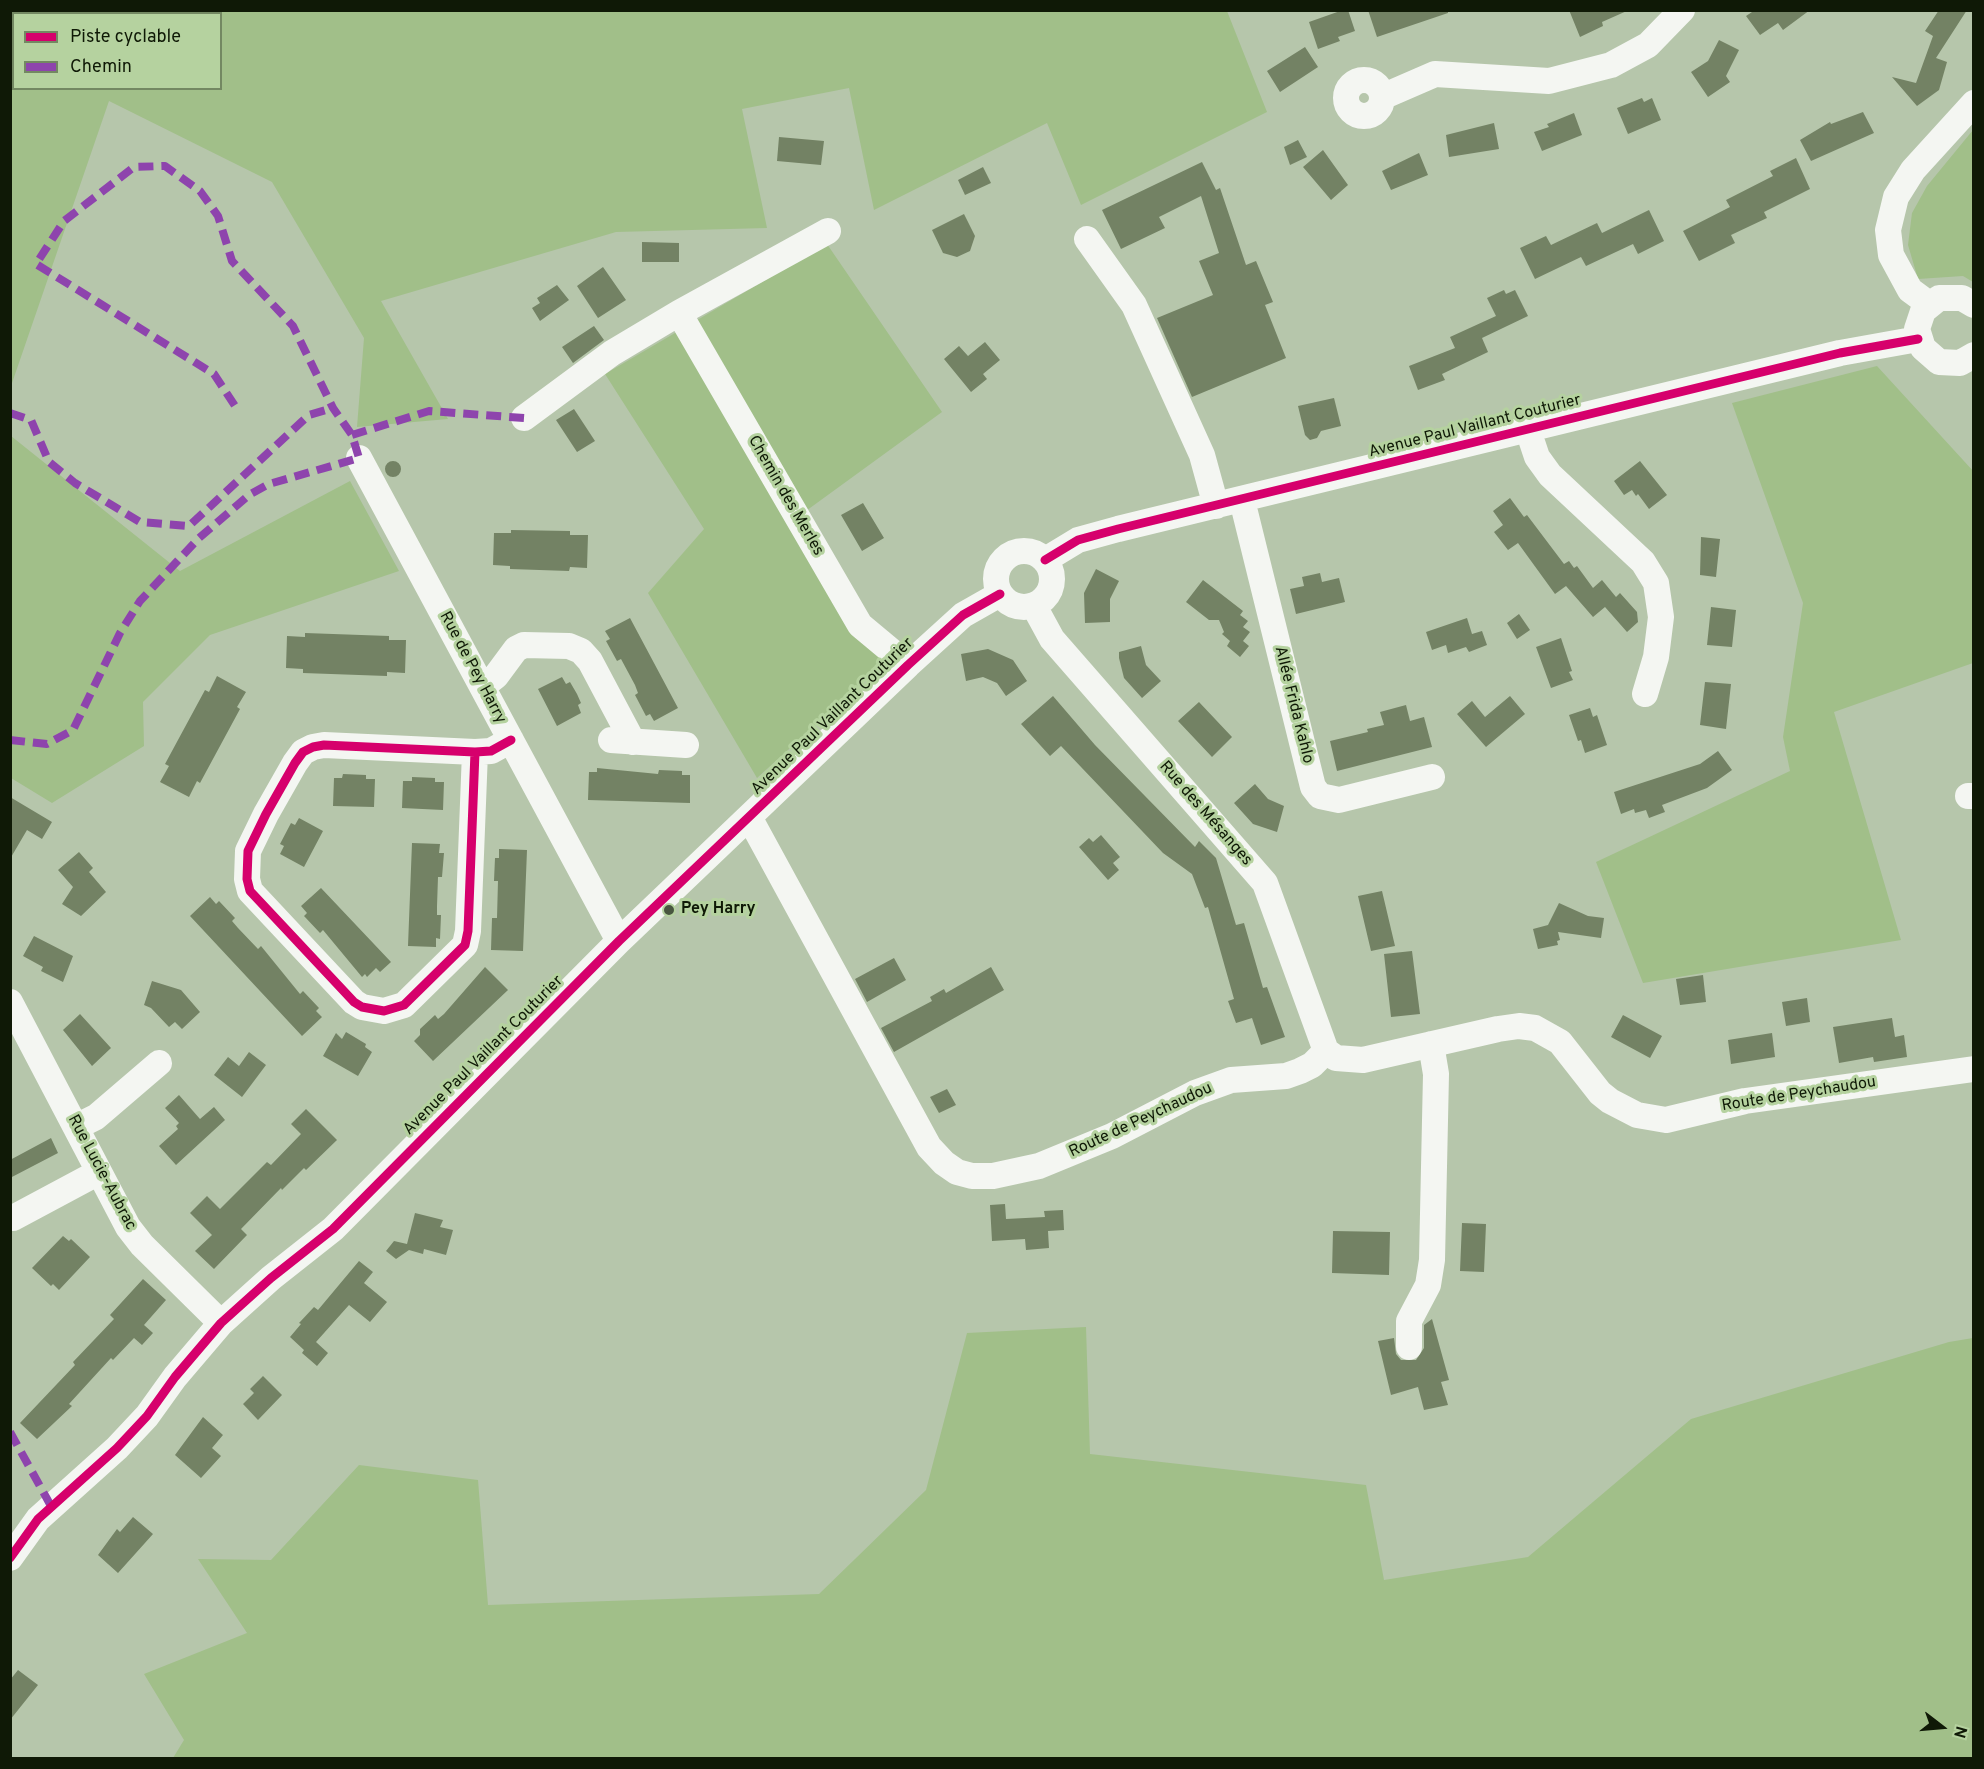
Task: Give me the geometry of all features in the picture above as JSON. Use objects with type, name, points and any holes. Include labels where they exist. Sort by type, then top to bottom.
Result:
[{"type":"street","points":[[1382,97],[1435,74],[1550,81],[1611,66],[1648,45],[1682,10]]},
{"type":"street","points":[[1929,304],[1910,290],[1891,255],[1888,230],[1896,197],[1913,170],[1974,103]]},
{"type":"street","points":[[524,418],[612,353],[679,313],[828,231]]},
{"type":"street","points":[[1088,239],[1134,305],[1202,455],[1216,506]]},
{"type":"street","points":[[1972,360],[1949,364],[1938,362],[1929,356],[1918,339],[1919,320],[1929,304],[1950,296],[1962,298],[1974,305]]},
{"type":"street","name":"Chemin des Merles","points":[[679,313],[860,625],[908,664]]},
{"type":"street","name":"Avenue Paul Vaillant Couturier","points":[[1045,560],[1078,540],[1840,353],[1918,339]]},
{"type":"street","points":[[1528,430],[1537,456],[1550,475],[1643,562],[1656,583],[1661,617],[1656,657],[1645,694]]},
{"type":"street","name":"Rue de Pey Harry","points":[[359,458],[620,941]]},
{"type":"street","name":"Allée Frida Kahlo","points":[[1242,500],[1313,787],[1320,796],[1339,800],[1432,777]]},
{"type":"street","points":[[1020,551],[1038,554],[1045,560],[1050,567],[1052,582],[1047,597],[1027,608],[1011,605],[1000,594],[995,576],[1003,559],[1020,551]]},
{"type":"street","name":"Avenue Paul Vaillant Couturier","points":[[10,1558],[38,1519],[147,1416],[180,1370],[221,1323],[271,1278],[333,1229],[620,941],[908,664],[963,615],[1000,594]]},
{"type":"street","name":"Rue des Mésanges","points":[[1034,606],[1052,639],[1265,883],[1326,1051]]},
{"type":"street","points":[[483,687],[496,676],[516,649],[524,645],[569,646],[581,651],[590,661],[622,741],[686,745]]},
{"type":"street","points":[[475,752],[468,932],[465,945],[404,1005],[384,1011],[362,1007],[354,1002],[250,891],[246,866],[252,839],[295,763],[303,752],[313,747],[330,745],[475,752],[491,751],[511,740]]},
{"type":"street","name":"Route de Peychaudou","points":[[750,817],[929,1147],[944,1163],[957,1172],[972,1176],[993,1176],[1020,1171],[1078,1151],[1214,1086],[1231,1080],[1286,1076],[1312,1065],[1326,1051],[1336,1058],[1363,1060],[1519,1026],[1535,1028],[1560,1042],[1600,1093],[1610,1101],[1653,1120],[1666,1120],[1745,1101],[1974,1069]]},
{"type":"street","name":"Rue Lucie-Aubrac","points":[[10,1002],[128,1227],[142,1245],[221,1323]]},
{"type":"street","points":[[1409,1347],[1409,1321],[1428,1285],[1432,1260],[1436,1074],[1431,1044]]},
{"type":"street","points":[[76,1127],[96,1117],[159,1063]]},
{"type":"street","points":[[13,1218],[99,1172]]},
{"type":"green space","points":[[11,10],[1227,11],[1267,112],[1081,205],[1047,123],[874,210],[849,88],[742,109],[767,228],[616,232],[381,301],[448,419],[357,427],[364,338],[272,182],[109,101],[11,386]]},
{"type":"green space","points":[[1973,130],[1973,282],[1963,276],[1918,279],[1908,245],[1912,213],[1927,186]]},
{"type":"green space","points":[[827,244],[942,412],[788,524],[890,658],[757,778],[648,593],[704,529],[605,374]]},
{"type":"green space","points":[[1877,366],[1974,472],[1973,663],[1834,712],[1901,940],[1643,983],[1596,862],[1790,771],[1783,737],[1803,603],[1732,403]]},
{"type":"green space","points":[[11,436],[180,571],[350,481],[399,571],[210,635],[143,702],[144,746],[52,803],[11,778]]},
{"type":"green space","points":[[1086,1327],[1090,1454],[1366,1485],[1384,1580],[1528,1557],[1691,1419],[1949,1342],[1973,1338],[1973,1758],[173,1758],[184,1740],[144,1674],[247,1633],[198,1559],[271,1560],[359,1465],[478,1480],[488,1605],[819,1594],[926,1490],[967,1333]]},
{"type":"building","points":[[1348,10],[1355,31],[1338,37],[1340,41],[1318,49],[1309,22]]},
{"type":"building","points":[[1368,10],[1448,10],[1448,13],[1377,37]]},
{"type":"building","points":[[1569,10],[1629,10],[1602,22],[1603,26],[1580,37]]},
{"type":"building","points":[[1755,10],[1810,10],[1783,30],[1778,23],[1760,35],[1746,16]]},
{"type":"building","points":[[1939,10],[1967,10],[1936,58],[1947,62],[1939,90],[1917,106],[1892,77],[1916,83],[1933,36],[1925,31]]},
{"type":"building","points":[[1719,40],[1739,50],[1726,76],[1730,82],[1708,97],[1691,72],[1708,61]]},
{"type":"building","points":[[1305,47],[1318,67],[1280,92],[1267,71]]},
{"type":"building","points":[[1642,98],[1644,102],[1652,98],[1661,120],[1628,134],[1617,108]]},
{"type":"building","points":[[1863,112],[1874,133],[1811,161],[1800,140],[1830,122],[1831,124]]},
{"type":"building","points":[[1574,113],[1582,135],[1542,151],[1534,132],[1549,127],[1547,124]]},
{"type":"building","points":[[1494,123],[1499,149],[1449,157],[1446,135]]},
{"type":"building","points":[[779,137],[824,141],[821,165],[777,161]]},
{"type":"building","points":[[1298,140],[1307,157],[1290,165],[1284,147]]},
{"type":"building","points":[[1323,150],[1348,185],[1331,200],[1303,167]]},
{"type":"building","points":[[1419,153],[1428,175],[1391,190],[1382,171]]},
{"type":"building","points":[[1796,158],[1810,189],[1764,212],[1767,218],[1731,235],[1735,243],[1699,261],[1683,231],[1730,207],[1726,200],[1773,176],[1770,171]]},
{"type":"building","points":[[1202,162],[1216,190],[1220,188],[1246,265],[1256,261],[1273,302],[1265,305],[1286,358],[1192,397],[1157,318],[1213,295],[1199,261],[1219,253],[1201,196],[1159,217],[1165,228],[1121,249],[1102,210]]},
{"type":"building","points":[[983,167],[991,183],[965,195],[958,180]]},
{"type":"building","points":[[1649,210],[1664,241],[1638,254],[1633,244],[1586,266],[1581,257],[1535,279],[1520,248],[1546,236],[1551,245],[1597,223],[1602,233]]},
{"type":"building","points":[[964,214],[975,236],[970,251],[957,257],[943,253],[932,230]]},
{"type":"building","points":[[642,242],[679,243],[679,262],[642,262]]},
{"type":"building","points":[[603,267],[626,300],[598,318],[577,286]]},
{"type":"building","points":[[557,285],[569,300],[540,321],[532,308],[540,303],[537,298]]},
{"type":"building","points":[[1504,290],[1506,294],[1515,290],[1528,316],[1482,338],[1488,352],[1442,374],[1445,380],[1418,390],[1409,366],[1455,348],[1450,337],[1496,316],[1487,298]]},
{"type":"building","points":[[594,326],[604,340],[573,363],[562,347]]},
{"type":"building","points":[[985,342],[1000,360],[983,374],[987,379],[971,392],[944,359],[959,346],[968,356]]},
{"type":"building","points":[[1334,398],[1341,426],[1321,431],[1317,438],[1310,440],[1305,435],[1298,406]]},
{"type":"building","points":[[574,409],[595,441],[577,452],[556,420]]},
{"type":"building","points":[[390,461],[396,461],[401,469],[399,475],[390,477],[385,472],[385,466]]},
{"type":"building","points":[[1640,461],[1667,495],[1649,509],[1638,494],[1636,496],[1632,490],[1624,495],[1614,481]]},
{"type":"building","points":[[1510,498],[1524,517],[1527,515],[1564,564],[1569,561],[1574,568],[1577,566],[1593,588],[1602,580],[1616,597],[1620,593],[1637,612],[1638,622],[1627,632],[1605,607],[1593,617],[1566,586],[1555,594],[1518,543],[1508,550],[1494,532],[1503,525],[1493,511]]},
{"type":"building","points":[[863,503],[884,538],[862,551],[841,515]]},
{"type":"building","points":[[511,530],[570,531],[570,535],[588,535],[587,568],[570,567],[569,571],[510,569],[510,566],[493,565],[494,533],[511,533]]},
{"type":"building","points":[[1701,537],[1720,539],[1716,577],[1700,575]]},
{"type":"building","points":[[1096,569],[1119,581],[1110,599],[1110,622],[1085,623],[1084,593]]},
{"type":"building","points":[[1320,573],[1322,582],[1339,578],[1345,602],[1296,614],[1290,589],[1304,586],[1302,577]]},
{"type":"building","points":[[1203,580],[1243,611],[1240,615],[1248,621],[1243,627],[1250,632],[1243,641],[1249,646],[1240,657],[1227,646],[1230,641],[1222,634],[1224,632],[1219,620],[1209,620],[1186,602]]},
{"type":"building","points":[[1711,607],[1736,610],[1732,647],[1707,645]]},
{"type":"building","points":[[1519,614],[1530,630],[1517,639],[1507,623]]},
{"type":"building","points":[[630,618],[678,708],[654,721],[650,714],[646,716],[635,695],[638,693],[635,685],[621,659],[617,661],[606,641],[610,639],[605,631]]},
{"type":"building","points":[[1467,618],[1472,634],[1482,631],[1487,645],[1469,652],[1466,647],[1448,653],[1446,645],[1432,650],[1426,632]]},
{"type":"building","points":[[305,633],[389,636],[389,640],[406,640],[405,673],[387,672],[387,676],[303,673],[303,669],[286,668],[287,636],[305,637]]},
{"type":"building","points":[[1561,638],[1573,680],[1551,688],[1536,647]]},
{"type":"building","points":[[1141,646],[1146,665],[1161,681],[1142,698],[1124,678],[1119,658],[1119,652]]},
{"type":"building","points":[[988,649],[1013,660],[1027,681],[1006,696],[997,683],[983,677],[966,681],[961,654]]},
{"type":"building","points":[[217,676],[246,692],[237,707],[240,709],[200,783],[197,781],[189,797],[160,782],[169,766],[165,764],[205,690],[209,692]]},
{"type":"building","points":[[562,677],[566,684],[570,682],[577,694],[581,703],[578,705],[581,713],[557,726],[538,689]]},
{"type":"building","points":[[1705,682],[1731,684],[1726,729],[1700,725]]},
{"type":"building","points":[[1053,696],[1095,745],[1195,847],[1199,841],[1216,858],[1236,925],[1244,923],[1263,988],[1267,987],[1285,1037],[1261,1045],[1252,1018],[1236,1023],[1228,1001],[1234,999],[1208,907],[1205,908],[1192,874],[1163,853],[1061,746],[1050,756],[1021,724]]},
{"type":"building","points":[[1510,696],[1525,714],[1486,747],[1457,714],[1472,701],[1485,717]]},
{"type":"building","points":[[1199,702],[1232,737],[1212,757],[1178,721]]},
{"type":"building","points":[[1406,705],[1410,721],[1424,717],[1432,747],[1337,771],[1330,741],[1368,732],[1367,729],[1384,725],[1380,712]]},
{"type":"building","points":[[1590,708],[1593,717],[1597,715],[1607,745],[1585,753],[1569,715]]},
{"type":"building","points":[[1718,751],[1732,770],[1707,788],[1662,805],[1665,812],[1649,818],[1646,810],[1635,813],[1634,809],[1621,814],[1614,792],[1700,764]]},
{"type":"building","points":[[597,768],[658,774],[659,770],[682,771],[682,775],[690,775],[690,803],[588,800],[589,772],[597,772]]},
{"type":"building","points":[[343,774],[366,775],[366,779],[375,779],[374,807],[333,806],[334,778],[342,778]]},
{"type":"building","points":[[412,777],[435,778],[435,782],[444,782],[443,810],[402,808],[403,781],[412,781]]},
{"type":"building","points":[[1255,784],[1268,799],[1284,806],[1277,832],[1253,824],[1234,803]]},
{"type":"building","points":[[10,797],[52,822],[42,839],[27,830],[10,859]]},
{"type":"building","points":[[299,818],[323,831],[304,867],[280,854],[284,846],[280,844],[291,823],[295,825]]},
{"type":"building","points":[[1101,835],[1120,857],[1113,863],[1119,870],[1108,880],[1079,847],[1089,838],[1093,842]]},
{"type":"building","points":[[412,843],[440,844],[439,853],[444,853],[442,877],[438,877],[437,915],[441,915],[440,939],[436,938],[436,947],[408,946]]},
{"type":"building","points":[[499,849],[527,850],[523,951],[491,950],[492,918],[497,918],[498,881],[494,881],[495,858],[499,858]]},
{"type":"building","points":[[79,852],[93,868],[89,872],[106,892],[81,916],[62,904],[73,887],[58,870]]},
{"type":"building","points":[[321,888],[391,962],[380,972],[376,968],[367,977],[365,974],[362,977],[323,930],[320,933],[304,916],[307,913],[301,906]]},
{"type":"building","points":[[1382,891],[1395,946],[1371,951],[1358,896]]},
{"type":"building","points":[[210,897],[216,904],[219,901],[235,918],[232,921],[258,949],[261,946],[300,994],[303,991],[319,1008],[316,1011],[322,1017],[302,1036],[190,916]]},
{"type":"building","points":[[1559,903],[1588,916],[1604,918],[1601,938],[1558,932],[1560,940],[1557,941],[1558,945],[1538,949],[1533,929],[1548,925]]},
{"type":"building","points":[[34,936],[73,956],[63,982],[41,971],[43,967],[23,956]]},
{"type":"building","points":[[1412,951],[1420,1014],[1391,1017],[1384,954]]},
{"type":"building","points":[[894,958],[906,980],[867,1002],[855,979]]},
{"type":"building","points":[[485,967],[508,990],[433,1061],[414,1041],[420,1035],[420,1029],[435,1015],[438,1019],[444,1014]]},
{"type":"building","points":[[991,967],[1004,990],[894,1052],[881,1028],[932,1001],[930,997],[944,989],[946,993]]},
{"type":"building","points":[[1703,975],[1706,1002],[1680,1005],[1676,979]]},
{"type":"building","points":[[152,981],[181,990],[200,1012],[182,1029],[175,1022],[169,1027],[151,1008],[144,1005]]},
{"type":"building","points":[[1807,998],[1810,1022],[1786,1026],[1782,1002]]},
{"type":"building","points":[[80,1014],[111,1048],[92,1066],[63,1030]]},
{"type":"building","points":[[1623,1015],[1662,1036],[1650,1058],[1611,1037]]},
{"type":"building","points":[[1892,1018],[1895,1037],[1904,1035],[1907,1057],[1874,1062],[1873,1057],[1839,1063],[1833,1027]]},
{"type":"building","points":[[346,1032],[366,1044],[365,1047],[372,1052],[358,1076],[323,1056],[336,1033],[342,1039]]},
{"type":"building","points":[[1772,1033],[1775,1057],[1731,1064],[1728,1040]]},
{"type":"building","points":[[249,1052],[266,1065],[242,1097],[214,1075],[228,1057],[239,1066]]},
{"type":"building","points":[[947,1089],[956,1105],[939,1113],[930,1097]]},
{"type":"building","points":[[179,1095],[200,1119],[214,1107],[225,1120],[176,1165],[159,1146],[178,1129],[176,1126],[179,1123],[165,1108]]},
{"type":"building","points":[[306,1109],[337,1140],[306,1170],[304,1168],[282,1190],[281,1188],[241,1229],[247,1235],[214,1269],[195,1251],[212,1235],[190,1213],[207,1196],[220,1209],[267,1162],[271,1165],[301,1134],[291,1124]]},
{"type":"building","points":[[51,1138],[58,1153],[10,1178],[10,1160]]},
{"type":"building","points":[[1005,1204],[1006,1219],[1045,1217],[1044,1211],[1063,1210],[1064,1230],[1048,1231],[1049,1248],[1026,1250],[1025,1239],[992,1241],[990,1205]]},
{"type":"building","points":[[415,1213],[443,1220],[440,1227],[453,1230],[446,1255],[424,1249],[423,1254],[409,1250],[396,1259],[386,1251],[394,1241],[407,1244]]},
{"type":"building","points":[[1462,1223],[1486,1224],[1484,1272],[1460,1271]]},
{"type":"building","points":[[1333,1231],[1390,1232],[1389,1275],[1332,1273]]},
{"type":"building","points":[[63,1236],[69,1241],[71,1239],[90,1257],[59,1290],[53,1284],[51,1286],[32,1268]]},
{"type":"building","points":[[359,1261],[373,1272],[364,1283],[387,1302],[370,1322],[349,1305],[316,1342],[328,1353],[317,1366],[302,1353],[304,1350],[290,1337],[301,1324],[299,1323],[314,1307],[318,1310]]},
{"type":"building","points":[[143,1279],[166,1300],[144,1325],[153,1333],[142,1345],[134,1338],[113,1360],[111,1358],[69,1404],[72,1406],[37,1439],[20,1423],[75,1365],[73,1362],[114,1319],[110,1315]]},
{"type":"building","points":[[1432,1319],[1449,1380],[1441,1382],[1448,1405],[1424,1410],[1418,1387],[1391,1395],[1378,1341],[1394,1338],[1396,1354],[1401,1360],[1416,1360],[1424,1348],[1424,1325]]},
{"type":"building","points":[[263,1376],[282,1395],[258,1420],[243,1404],[254,1393],[250,1389]]},
{"type":"building","points":[[203,1417],[223,1435],[212,1448],[221,1456],[201,1478],[175,1455]]},
{"type":"building","points":[[133,1517],[153,1534],[118,1573],[98,1555],[117,1529],[120,1532]]},
{"type":"building","points":[[18,1670],[38,1685],[10,1720],[10,1680]]},
{"type":"marked path","points":[[10,740],[47,744],[73,730],[120,633],[140,601],[199,538],[249,495],[269,484],[359,458],[352,435],[333,408],[293,326],[232,261],[218,216],[200,191],[165,166],[134,167],[64,221],[36,264],[214,374],[239,412]]},
{"type":"marked path","points":[[10,413],[31,420],[49,462],[75,483],[140,522],[189,526],[309,415],[333,408]]},
{"type":"marked path","points":[[352,435],[429,411],[524,418]]},
{"type":"marked path","points":[[10,1432],[51,1506]]},
{"type":"cycle path","points":[[1045,560],[1078,540],[1118,529],[1840,353],[1918,339]]},
{"type":"cycle path","points":[[10,1558],[38,1519],[117,1448],[147,1416],[175,1377],[221,1323],[271,1278],[333,1229],[619,941],[908,665],[963,615],[1000,594]]},
{"type":"cycle path","points":[[475,752],[468,931],[465,945],[404,1005],[384,1011],[362,1007],[354,1002],[250,891],[247,879],[248,851],[266,814],[295,763],[303,752],[313,747],[324,745],[475,752],[491,751],[511,740]]},
{"type":"place","name":"Pey Harry","points":[[669,910]]}]
